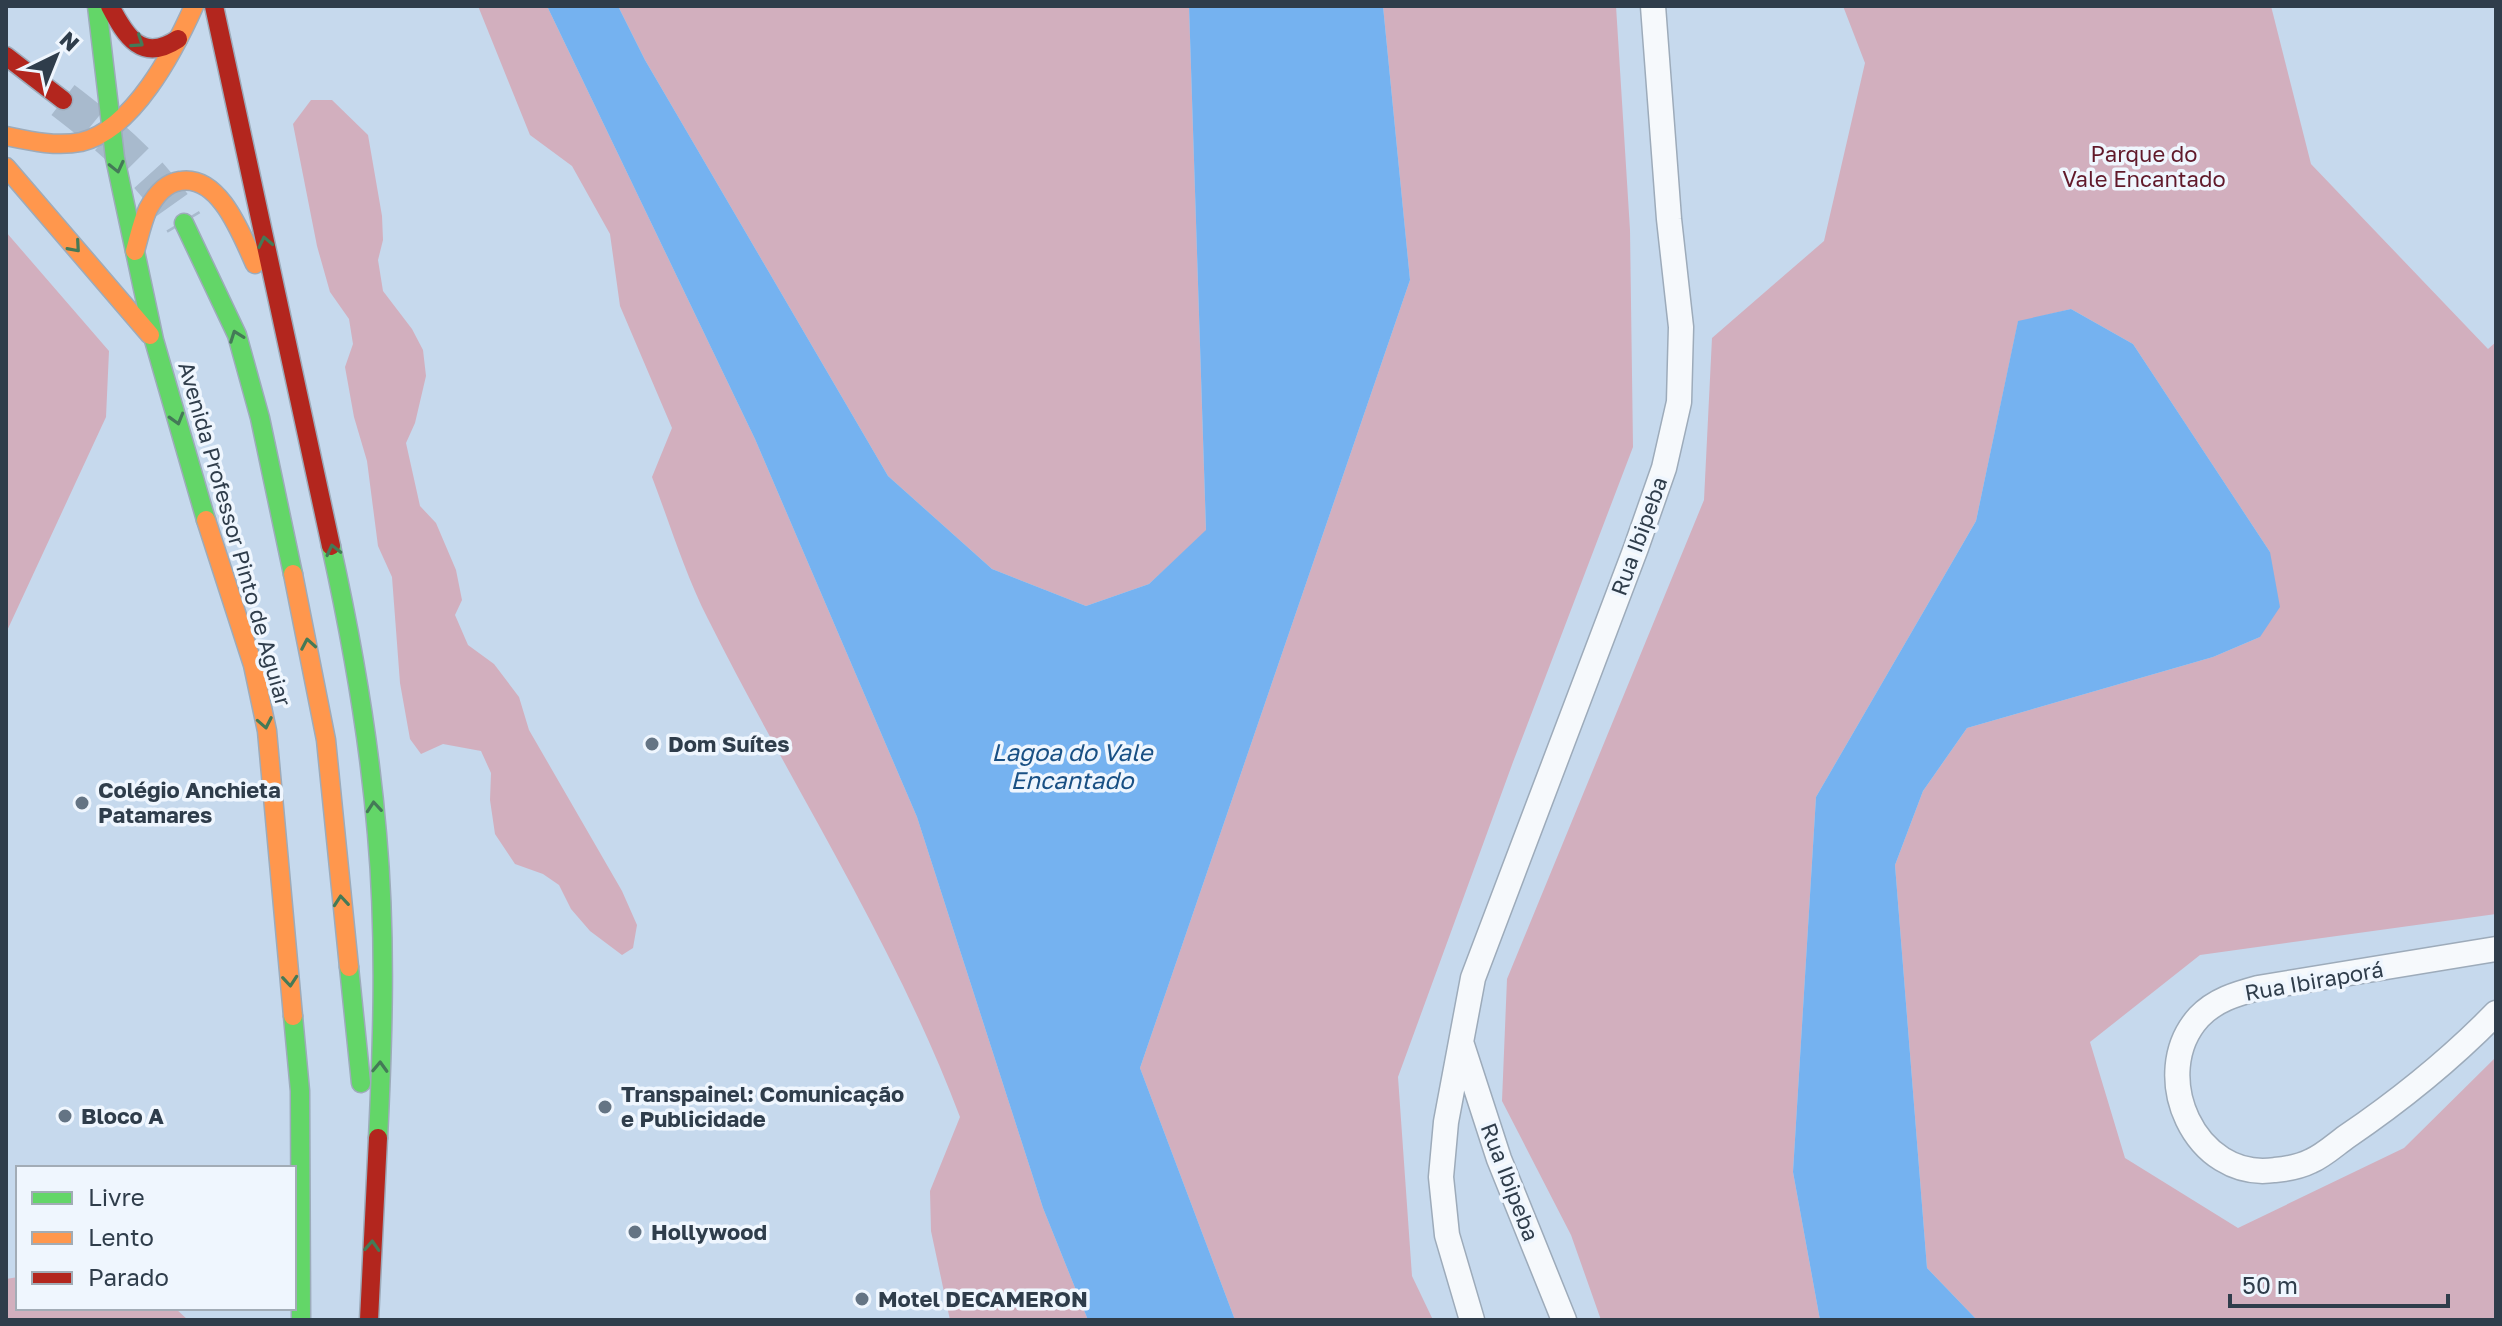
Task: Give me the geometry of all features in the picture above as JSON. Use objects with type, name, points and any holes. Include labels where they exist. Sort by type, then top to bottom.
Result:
[{"type":"main road","name":"Avenida Professor Pinto de Aguiar","points":[[97,6],[110,127],[154,340],[210,533],[253,665],[267,731],[300,1091],[301,1320]]},
{"type":"main road","points":[[110,6],[127,35],[139,46],[152,51],[166,49],[178,39]]},
{"type":"main road","points":[[6,136],[40,143],[80,141],[93,138],[110,127],[153,81],[194,6]]},
{"type":"main road","points":[[214,6],[341,589],[370,767],[377,853],[382,997],[369,1320]]},
{"type":"main road","points":[[6,56],[63,100]]},
{"type":"main road","points":[[6,167],[154,340]]},
{"type":"main road","points":[[135,252],[145,218],[161,190],[181,179],[196,179],[209,186],[231,215],[281,317]]},
{"type":"main road","points":[[184,223],[237,335],[260,418],[304,625],[326,740],[359,1075],[377,1173]]},
{"type":"street","name":"Rua Ibipeba","points":[[1472,1320],[1447,1235],[1441,1177],[1446,1122],[1473,978],[1636,548],[1664,468],[1679,402],[1681,327],[1669,219],[1653,6]]},
{"type":"street","name":"Rua Ibiraporá","points":[[2496,949],[2258,988],[2225,997],[2199,1017],[2182,1042],[2177,1071],[2181,1103],[2192,1131],[2214,1156],[2239,1167],[2273,1171],[2311,1161],[2413,1088],[2496,1013]]},
{"type":"street","name":"Rua Ibipeba","points":[[1461,1043],[1499,1159],[1564,1320]]},
{"type":"green space","points":[[478,6],[547,6],[755,439],[917,817],[1043,1208],[1088,1320],[950,1320],[931,1231],[930,1191],[960,1117],[934,1052],[873,926],[740,681],[692,584],[652,477],[672,428],[620,306],[610,234],[572,166],[530,135]]},
{"type":"green space","points":[[618,6],[1189,6],[1206,531],[1149,584],[1086,606],[992,569],[888,476],[645,60]]},
{"type":"green space","points":[[1383,6],[1616,6],[1630,230],[1633,447],[1398,1077],[1412,1276],[1433,1320],[1235,1320],[1140,1068],[1410,280]]},
{"type":"green space","name":"Parque do Vale Encantado","points":[[1843,6],[2271,6],[2311,164],[2488,349],[2496,342],[2496,914],[2200,955],[2090,1042],[2125,1158],[2238,1228],[2404,1148],[2496,1057],[2496,1320],[1977,1320],[1927,1268],[1895,865],[1923,791],[1967,728],[2213,657],[2260,637],[2270,552],[2133,344],[2071,309],[2018,322],[1976,521],[1816,797],[1793,1172],[1820,1320],[1601,1320],[1571,1235],[1502,1101],[1507,979],[1704,500],[1712,338],[1824,241],[1865,63]]},
{"type":"green space","points":[[311,100],[332,100],[368,135],[382,216],[383,240],[378,260],[383,291],[412,329],[423,350],[426,376],[415,423],[406,443],[420,506],[436,523],[456,570],[462,600],[455,615],[468,645],[494,664],[519,697],[529,730],[622,891],[637,925],[633,948],[622,955],[590,931],[571,909],[559,885],[543,874],[515,864],[495,834],[490,800],[491,773],[481,751],[443,744],[421,754],[410,739],[400,683],[392,577],[378,546],[367,461],[354,417],[345,367],[353,344],[349,319],[330,292],[317,246],[293,124]]},
{"type":"green space","points":[[6,232],[109,351],[106,417],[6,633]]},
{"type":"green space","points":[[16,1277],[16,1310],[177,1310],[188,1320],[6,1320],[6,1279]]},
{"type":"water","name":"Lagoa do Vale Encantado","points":[[547,6],[618,6],[645,60],[888,476],[992,569],[1086,606],[1149,584],[1206,530],[1189,6],[1383,6],[1410,280],[1140,1068],[1235,1320],[1088,1320],[1043,1208],[917,817],[755,439]]},
{"type":"water","points":[[2071,309],[2133,344],[2270,552],[2280,607],[2260,637],[2213,657],[1967,728],[1923,791],[1895,865],[1927,1268],[1977,1320],[1820,1320],[1793,1172],[1816,797],[1976,521],[2018,321]]},
{"type":"tunnel","points":[[63,100],[130,156],[159,188],[184,223]]},
{"type":"traffic: fast","points":[[97,6],[115,158],[154,340],[206,520]]},
{"type":"traffic: fast","points":[[184,223],[237,335],[260,418],[293,574]]},
{"type":"traffic: fast","points":[[331,546],[359,689],[377,834],[383,986],[378,1138]]},
{"type":"traffic: fast","points":[[349,967],[361,1083]]},
{"type":"traffic: fast","points":[[293,1016],[300,1091],[301,1320]]},
{"type":"traffic: slow","points":[[6,136],[62,144],[81,142],[100,135],[118,122],[150,86],[194,6]]},
{"type":"traffic: slow","points":[[6,167],[150,335]]},
{"type":"traffic: slow","points":[[135,251],[146,214],[157,195],[175,182],[194,181],[207,187],[228,209],[255,264]]},
{"type":"traffic: slow","points":[[206,520],[253,665],[267,731],[293,1016]]},
{"type":"traffic: slow","points":[[293,574],[326,740],[349,967]]},
{"type":"traffic: jam","points":[[110,6],[122,28],[136,43],[154,48],[178,39]]},
{"type":"traffic: jam","points":[[214,6],[331,546]]},
{"type":"traffic: jam","points":[[6,56],[63,100]]},
{"type":"traffic: jam","points":[[369,1320],[378,1138]]},
{"type":"place","name":"Dom Suítes","points":[[652,744]]},
{"type":"place","name":"Colégio Anchieta Patamares","points":[[82,803]]},
{"type":"place","name":"Transpainel: Comunicação e Publicidade","points":[[605,1107]]},
{"type":"place","name":"Bloco A","points":[[65,1116]]},
{"type":"place","name":"Hollywood","points":[[635,1232]]},
{"type":"place","name":"Motel DECAMERON","points":[[862,1299]]}]
